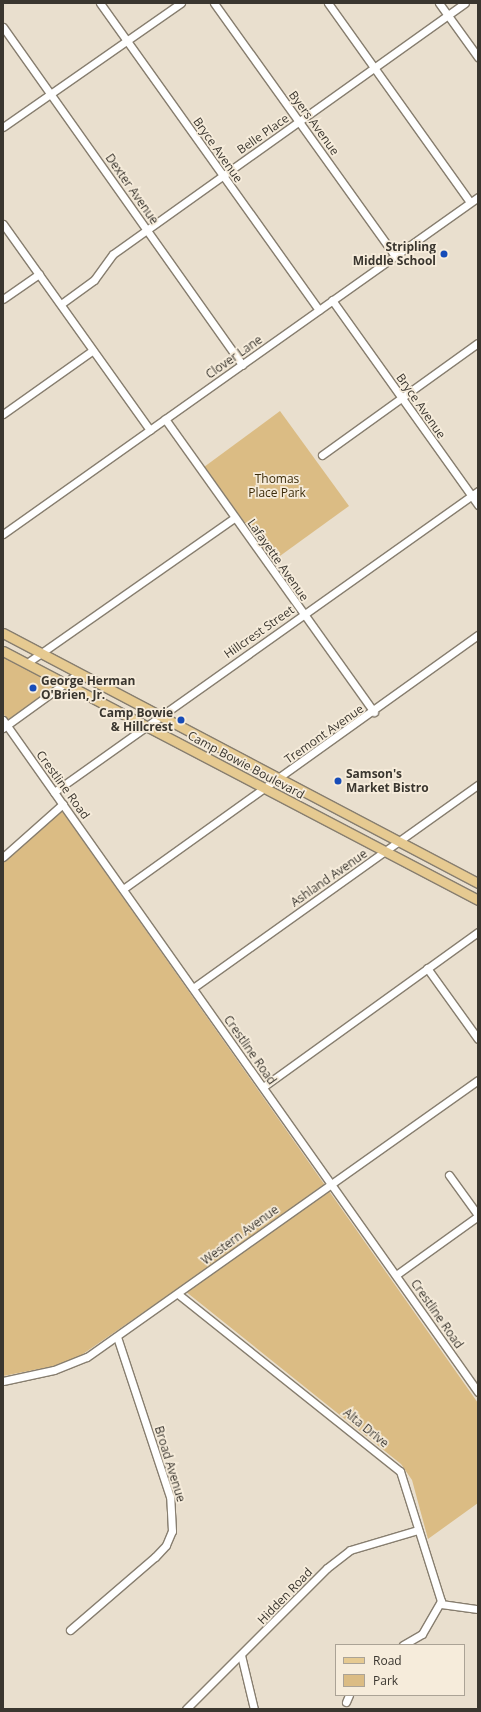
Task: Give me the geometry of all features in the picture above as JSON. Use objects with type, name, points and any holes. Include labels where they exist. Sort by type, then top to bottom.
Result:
[{"type":"main road","name":"Camp Bowie Boulevard","points":[[3,633],[478,883]]},
{"type":"main road","name":"Camp Bowie Boulevard","points":[[3,651],[478,900]]},
{"type":"street","name":"Bryce Avenue","points":[[100,3],[319,310]]},
{"type":"street","points":[[3,127],[181,3]]},
{"type":"street","name":"Byers Avenue","points":[[214,3],[395,256]]},
{"type":"street","points":[[328,3],[470,202]]},
{"type":"street","points":[[439,3],[478,57]]},
{"type":"street","name":"Belle Place","points":[[61,304],[94,280],[113,254],[465,3]]},
{"type":"street","name":"Dexter Avenue","points":[[3,27],[242,365]]},
{"type":"street","name":"Clover Lane","points":[[3,534],[478,197]]},
{"type":"street","points":[[3,224],[150,430]]},
{"type":"street","points":[[3,299],[39,274]]},
{"type":"street","name":"Bryce Avenue","points":[[332,300],[478,505]]},
{"type":"street","points":[[322,455],[478,343]]},
{"type":"street","points":[[3,414],[93,350]]},
{"type":"street","name":"Lafayette Avenue","points":[[165,419],[303,615],[374,712]]},
{"type":"street","name":"Hillcrest Street","points":[[54,792],[478,491]]},
{"type":"street","points":[[27,663],[234,518]]},
{"type":"street","name":"Tremont Avenue","points":[[123,889],[374,712],[478,636]]},
{"type":"street","points":[[4,725],[79,673]]},
{"type":"street","name":"Crestline Road","points":[[4,725],[63,804],[478,1392]]},
{"type":"street","name":"Ashland Avenue","points":[[193,988],[478,785]]},
{"type":"street","points":[[3,857],[63,804]]},
{"type":"street","points":[[263,1087],[478,932]]},
{"type":"street","points":[[427,968],[478,1039]]},
{"type":"street","name":"Western Avenue","points":[[3,1381],[54,1370],[87,1357],[118,1337],[478,1080]]},
{"type":"street","points":[[396,1275],[478,1216],[449,1175]]},
{"type":"street","name":"Alta Drive","points":[[178,1294],[396,1466],[403,1478],[441,1604]]},
{"type":"street","name":"Broad Avenue","points":[[70,1630],[155,1557],[166,1545],[172,1531],[170,1497],[118,1337]]},
{"type":"street","name":"Hidden Road","points":[[186,1709],[327,1568],[350,1550],[418,1530]]},
{"type":"street","points":[[405,1644],[422,1634],[441,1604],[478,1609]]},
{"type":"street","points":[[241,1655],[254,1709]]},
{"type":"green space","name":"Thomas Place Park","points":[[280,411],[349,506],[273,561],[204,467]]},
{"type":"green space","points":[[3,656],[58,685],[8,720],[3,713]]},
{"type":"green space","points":[[62,811],[478,1403],[478,1503],[428,1539],[412,1480],[401,1464],[180,1287],[80,1356],[54,1366],[3,1376],[3,863]]},
{"type":"place","name":"Stripling Middle School","points":[[444,254]]},
{"type":"place","name":"George Herman O'Brien, Jr.","points":[[33,688]]},
{"type":"place","name":"Camp Bowie & Hillcrest","points":[[181,720]]},
{"type":"place","name":"Samson's Market Bistro","points":[[338,781]]}]
